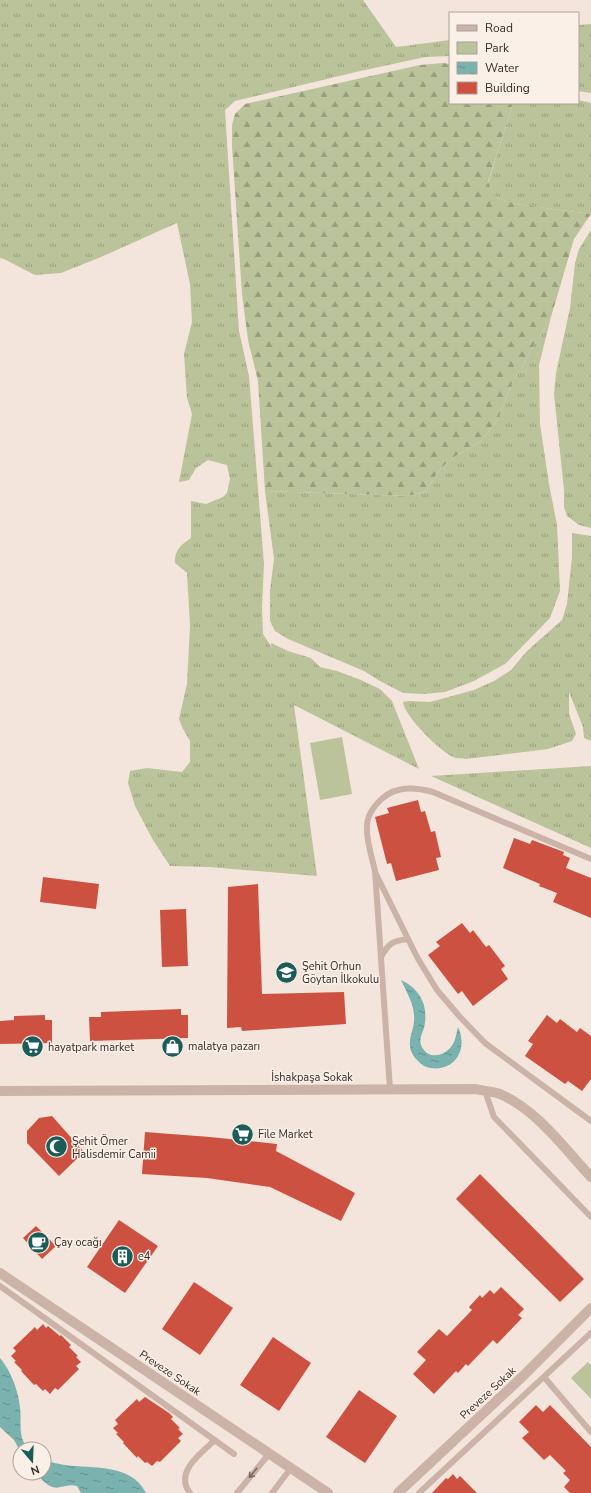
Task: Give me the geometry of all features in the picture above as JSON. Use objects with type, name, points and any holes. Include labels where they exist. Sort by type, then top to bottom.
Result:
[{"type":"street","name":"İshakpaşa Sokak","points":[[0,1091],[476,1089],[499,1094],[517,1103],[540,1122],[591,1177]]},
{"type":"street","name":"Preveze Sokak","points":[[0,1273],[328,1493]]},
{"type":"street","name":"Preveze Sokak","points":[[398,1493],[522,1377],[591,1308]]},
{"type":"lane","points":[[390,1089],[375,871],[368,836],[367,820],[379,800],[397,789],[420,789],[433,792],[591,859]]},
{"type":"lane","points":[[375,871],[417,958],[437,990],[460,1017],[486,1043],[591,1121]]},
{"type":"lane","points":[[381,957],[390,943],[397,940],[408,939]]},
{"type":"lane","points":[[486,1091],[494,1117],[591,1217]]},
{"type":"lane","points":[[0,1286],[234,1454]]},
{"type":"lane","points":[[419,1493],[591,1333]]},
{"type":"lane","points":[[544,1377],[591,1432]]},
{"type":"lane","points":[[190,1493],[187,1489],[185,1479],[188,1468],[193,1460],[215,1440]]},
{"type":"lane","points":[[237,1493],[269,1454]]},
{"type":"lane","points":[[272,1493],[290,1468]]},
{"type":"green space","points":[[0,0],[363,0],[396,47],[449,40],[449,56],[425,57],[235,101],[225,110],[239,331],[249,376],[264,564],[262,607],[263,634],[272,648],[271,643],[288,651],[311,658],[320,667],[337,671],[380,689],[392,701],[419,769],[294,705],[317,876],[209,867],[170,866],[153,840],[135,806],[128,783],[130,771],[147,768],[182,772],[190,762],[190,741],[179,719],[187,684],[190,626],[187,573],[175,563],[175,558],[179,548],[191,538],[191,501],[206,504],[223,497],[227,493],[230,479],[227,465],[208,460],[196,468],[189,480],[179,482],[192,414],[187,398],[184,354],[192,322],[190,284],[177,223],[61,273],[35,275],[0,258]]},
{"type":"green space","points":[[591,24],[591,93],[579,91],[579,25]]},
{"type":"green space","points":[[449,64],[449,104],[513,104],[488,182],[495,197],[516,204],[591,214],[574,239],[551,317],[512,383],[498,419],[482,440],[454,457],[440,469],[425,492],[408,496],[265,491],[258,381],[248,340],[242,294],[232,146],[232,125],[235,114],[245,104],[420,65]]},
{"type":"green space","points":[[579,100],[591,103],[591,214],[515,204],[495,197],[488,183],[513,104],[579,104]]},
{"type":"green space","points":[[591,230],[591,528],[579,525],[567,516],[564,507],[564,490],[554,394],[556,373],[570,308],[575,263],[579,249]]},
{"type":"green space","points":[[551,317],[539,365],[540,424],[557,525],[560,591],[550,618],[505,664],[474,681],[445,692],[424,694],[403,693],[364,671],[288,639],[275,631],[270,621],[270,590],[274,559],[265,491],[408,496],[425,492],[440,469],[454,457],[482,440],[498,419],[512,383]]},
{"type":"green space","points":[[572,533],[591,536],[591,741],[584,738],[583,727],[569,692],[569,714],[576,734],[572,741],[548,749],[466,759],[453,757],[432,741],[416,724],[409,716],[403,702],[430,702],[474,690],[494,681],[511,670],[527,651],[562,620],[567,604],[572,557]]},
{"type":"green space","points":[[342,737],[352,794],[320,800],[310,743]]},
{"type":"green space","points":[[591,766],[591,848],[431,776]]},
{"type":"green space","points":[[588,1362],[591,1365],[591,1399],[571,1378]]},
{"type":"water","points":[[401,980],[414,988],[422,1000],[425,1020],[420,1041],[426,1052],[438,1055],[445,1052],[453,1045],[458,1027],[461,1037],[461,1047],[459,1054],[452,1063],[440,1068],[428,1068],[418,1061],[413,1055],[410,1049],[410,1038],[414,1015],[409,997]]},
{"type":"water","points":[[0,1358],[11,1375],[18,1394],[21,1434],[23,1441],[15,1441],[0,1427]]},
{"type":"water","points":[[52,1462],[110,1469],[121,1472],[139,1483],[146,1493],[81,1493],[75,1485],[56,1488],[46,1484],[43,1481],[52,1481]]},
{"type":"building","points":[[418,800],[421,812],[425,811],[431,832],[435,831],[441,857],[436,858],[439,870],[396,881],[391,863],[387,864],[375,817],[389,813],[387,808]]},
{"type":"building","points":[[514,838],[530,844],[532,840],[564,852],[563,855],[570,858],[566,868],[591,878],[591,918],[553,902],[557,893],[539,886],[540,884],[503,868]]},
{"type":"building","points":[[43,877],[99,884],[96,909],[40,902]]},
{"type":"building","points":[[258,884],[262,994],[344,992],[346,1024],[242,1031],[241,1027],[227,1028],[228,887]]},
{"type":"building","points":[[186,909],[188,966],[162,967],[160,910]]},
{"type":"building","points":[[462,923],[470,933],[473,930],[486,947],[489,945],[505,966],[501,969],[508,979],[473,1006],[462,991],[458,994],[428,955],[440,946],[436,942]]},
{"type":"building","points":[[181,1009],[181,1015],[188,1015],[188,1038],[90,1041],[89,1017],[101,1017],[101,1012]]},
{"type":"building","points":[[45,1015],[45,1020],[52,1020],[52,1043],[0,1044],[0,1021],[14,1020],[14,1016]]},
{"type":"building","points":[[547,1015],[557,1023],[560,1019],[577,1032],[580,1028],[591,1036],[591,1079],[582,1091],[568,1081],[565,1084],[525,1056],[533,1044],[528,1041]]},
{"type":"building","name":"Şehit Ömer Halisdemir Camii","points":[[52,1116],[84,1152],[59,1176],[27,1143],[27,1131],[39,1118]]},
{"type":"building","points":[[145,1132],[277,1144],[276,1151],[355,1193],[341,1221],[270,1187],[207,1178],[142,1174]]},
{"type":"building","points":[[480,1174],[584,1279],[560,1302],[456,1199]]},
{"type":"building","name":"e4","points":[[119,1220],[158,1246],[125,1293],[87,1267]]},
{"type":"building","name":"Çay ocağı","points":[[36,1226],[56,1246],[42,1259],[23,1238]]},
{"type":"building","points":[[194,1282],[233,1308],[200,1355],[162,1329]]},
{"type":"building","points":[[501,1287],[524,1309],[518,1315],[522,1318],[497,1344],[493,1340],[468,1366],[466,1364],[458,1373],[456,1371],[434,1394],[413,1374],[426,1360],[417,1352],[439,1329],[447,1336],[472,1310],[469,1307],[480,1295],[482,1298],[490,1290],[494,1294]]},
{"type":"building","points":[[43,1324],[46,1328],[48,1326],[60,1336],[61,1335],[71,1345],[69,1347],[78,1356],[76,1357],[81,1362],[76,1366],[79,1369],[58,1390],[55,1388],[50,1394],[45,1389],[43,1391],[36,1384],[34,1385],[21,1371],[22,1370],[14,1362],[16,1361],[11,1356],[16,1351],[13,1348],[35,1327],[37,1330]]},
{"type":"building","points":[[273,1337],[311,1363],[279,1411],[240,1385]]},
{"type":"building","points":[[359,1390],[397,1416],[365,1463],[326,1437]]},
{"type":"building","points":[[145,1397],[169,1413],[173,1417],[171,1419],[180,1428],[178,1429],[183,1434],[178,1438],[181,1441],[160,1462],[157,1461],[152,1466],[147,1462],[145,1463],[138,1456],[137,1458],[123,1443],[124,1442],[116,1434],[118,1433],[113,1428],[118,1424],[115,1420],[137,1399],[139,1402]]},
{"type":"building","points":[[536,1405],[543,1412],[550,1405],[591,1447],[591,1493],[570,1493],[564,1487],[570,1480],[563,1473],[566,1471],[550,1455],[544,1460],[522,1438],[529,1432],[519,1422]]},
{"type":"building","points":[[453,1474],[457,1479],[460,1476],[477,1493],[432,1493],[446,1478],[448,1479]]},
{"type":"place","name":"Şehit Orhun Göytan İlkokulu","points":[[287,972]]},
{"type":"place","name":"malatya pazarı","points":[[172,1046]]},
{"type":"place","name":"hayatpark market","points":[[32,1047]]},
{"type":"place","name":"File Market","points":[[243,1134]]},
{"type":"place","name":"Şehit Ömer Halisdemir Camii","points":[[56,1147]]},
{"type":"place","name":"Çay ocağı","points":[[39,1242]]},
{"type":"place","name":"e4","points":[[122,1256]]}]
